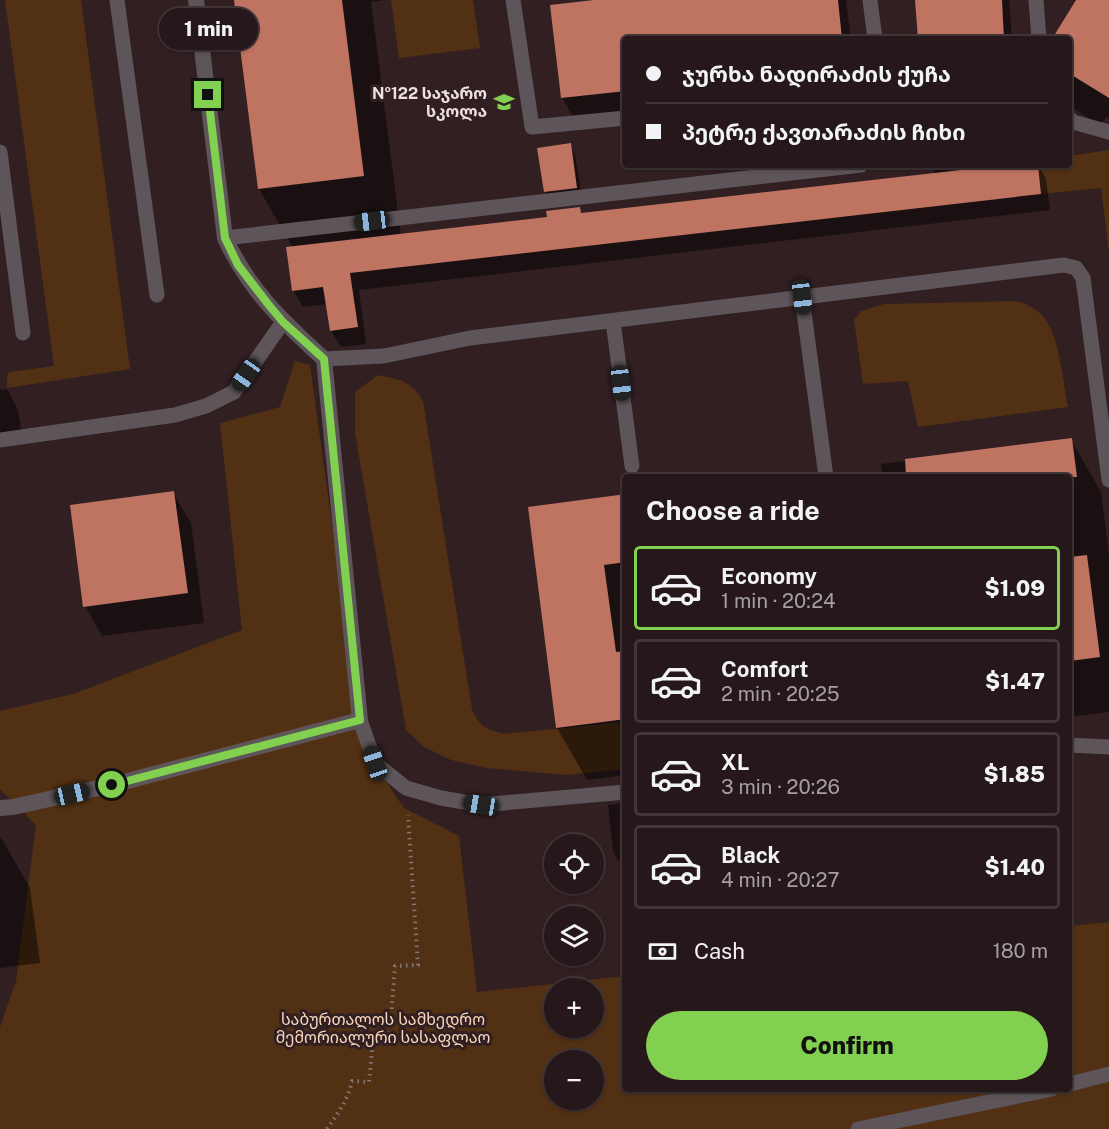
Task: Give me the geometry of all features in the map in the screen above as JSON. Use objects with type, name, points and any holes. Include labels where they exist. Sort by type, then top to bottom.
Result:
[{"type":"street","points":[[0,808],[112,785],[360,720],[324,359],[283,322],[238,265],[225,238],[196,0]]},
{"type":"lane","points":[[117,0],[157,295]]},
{"type":"lane","points":[[513,0],[532,127],[622,118]]},
{"type":"lane","points":[[870,0],[875,36]]},
{"type":"lane","points":[[1036,0],[1039,36]]},
{"type":"lane","points":[[1072,121],[1109,132]]},
{"type":"lane","points":[[0,152],[23,333]]},
{"type":"lane","points":[[225,238],[835,168]]},
{"type":"lane","points":[[324,359],[384,356],[470,338],[1064,265],[1076,268],[1083,278],[1109,480]]},
{"type":"lane","points":[[802,297],[826,474]]},
{"type":"lane","points":[[613,321],[632,466]]},
{"type":"lane","points":[[0,440],[175,415],[206,406],[234,392],[283,322]]},
{"type":"lane","points":[[360,720],[375,763],[406,788],[441,798],[481,805],[622,792]]},
{"type":"lane","points":[[1072,745],[1109,747]]},
{"type":"lane","points":[[1072,1083],[1109,1074]]},
{"type":"lane","points":[[858,1129],[1037,1092]]},
{"type":"path","points":[[327,1129],[343,1106],[352,1081],[369,1082],[373,1042],[389,1043],[395,966],[418,965],[409,830]]},
{"type":"green space","points":[[5,0],[81,0],[130,369],[7,388],[9,372],[54,366]]},
{"type":"green space","points":[[391,0],[473,0],[480,48],[399,58]]},
{"type":"green space","points":[[1109,150],[1109,253],[1101,188],[1041,194],[1038,168],[1072,168],[1072,156]]},
{"type":"green space","points":[[1017,301],[1039,313],[1050,327],[1058,349],[1068,407],[918,427],[908,381],[863,384],[854,320],[861,311],[884,304]]},
{"type":"green space","name":"საბურთალოს სამხედრო მემორიალური სასაფლაო","points":[[295,361],[310,365],[363,748],[404,808],[459,836],[477,992],[544,985],[544,1038],[604,1038],[604,978],[622,976],[622,1092],[1072,1092],[1072,926],[1109,922],[1109,1129],[0,1129],[0,1027],[16,981],[36,825],[0,789],[0,711],[73,694],[242,630],[220,423],[280,407]]},
{"type":"green space","points":[[378,375],[404,382],[414,389],[423,401],[472,709],[477,720],[488,729],[504,734],[622,722],[622,769],[566,775],[487,768],[451,760],[424,747],[406,730],[355,433],[355,392]]},
{"type":"building","points":[[234,0],[342,0],[364,176],[258,189]]},
{"type":"building","points":[[594,0],[838,0],[842,36],[622,36],[622,91],[561,98],[550,5]]},
{"type":"building","points":[[915,0],[1002,0],[1004,36],[918,36]]},
{"type":"building","points":[[1076,0],[1109,0],[1109,98],[1072,75],[1072,36],[1054,36]]},
{"type":"building","points":[[571,143],[577,188],[544,192],[537,148]]},
{"type":"building","points":[[978,168],[1038,168],[1041,194],[350,273],[358,327],[330,331],[323,287],[292,291],[286,247],[547,217],[546,211],[580,207],[581,213]]},
{"type":"building","points":[[1072,438],[1077,477],[1072,477],[1072,474],[906,474],[905,459]]},
{"type":"building","points":[[174,491],[188,593],[83,607],[70,505]]},
{"type":"building","points":[[622,495],[622,563],[604,565],[616,652],[622,651],[622,720],[556,728],[528,507]]},
{"type":"building","points":[[1087,555],[1100,657],[1072,661],[1072,557]]},
{"type":"place","name":"№122 საჯარო სკოლა","points":[[504,102]]},
{"type":"route","points":[[112,785],[360,720],[324,359],[283,322],[268,304],[238,265],[225,238],[208,95]]}]
